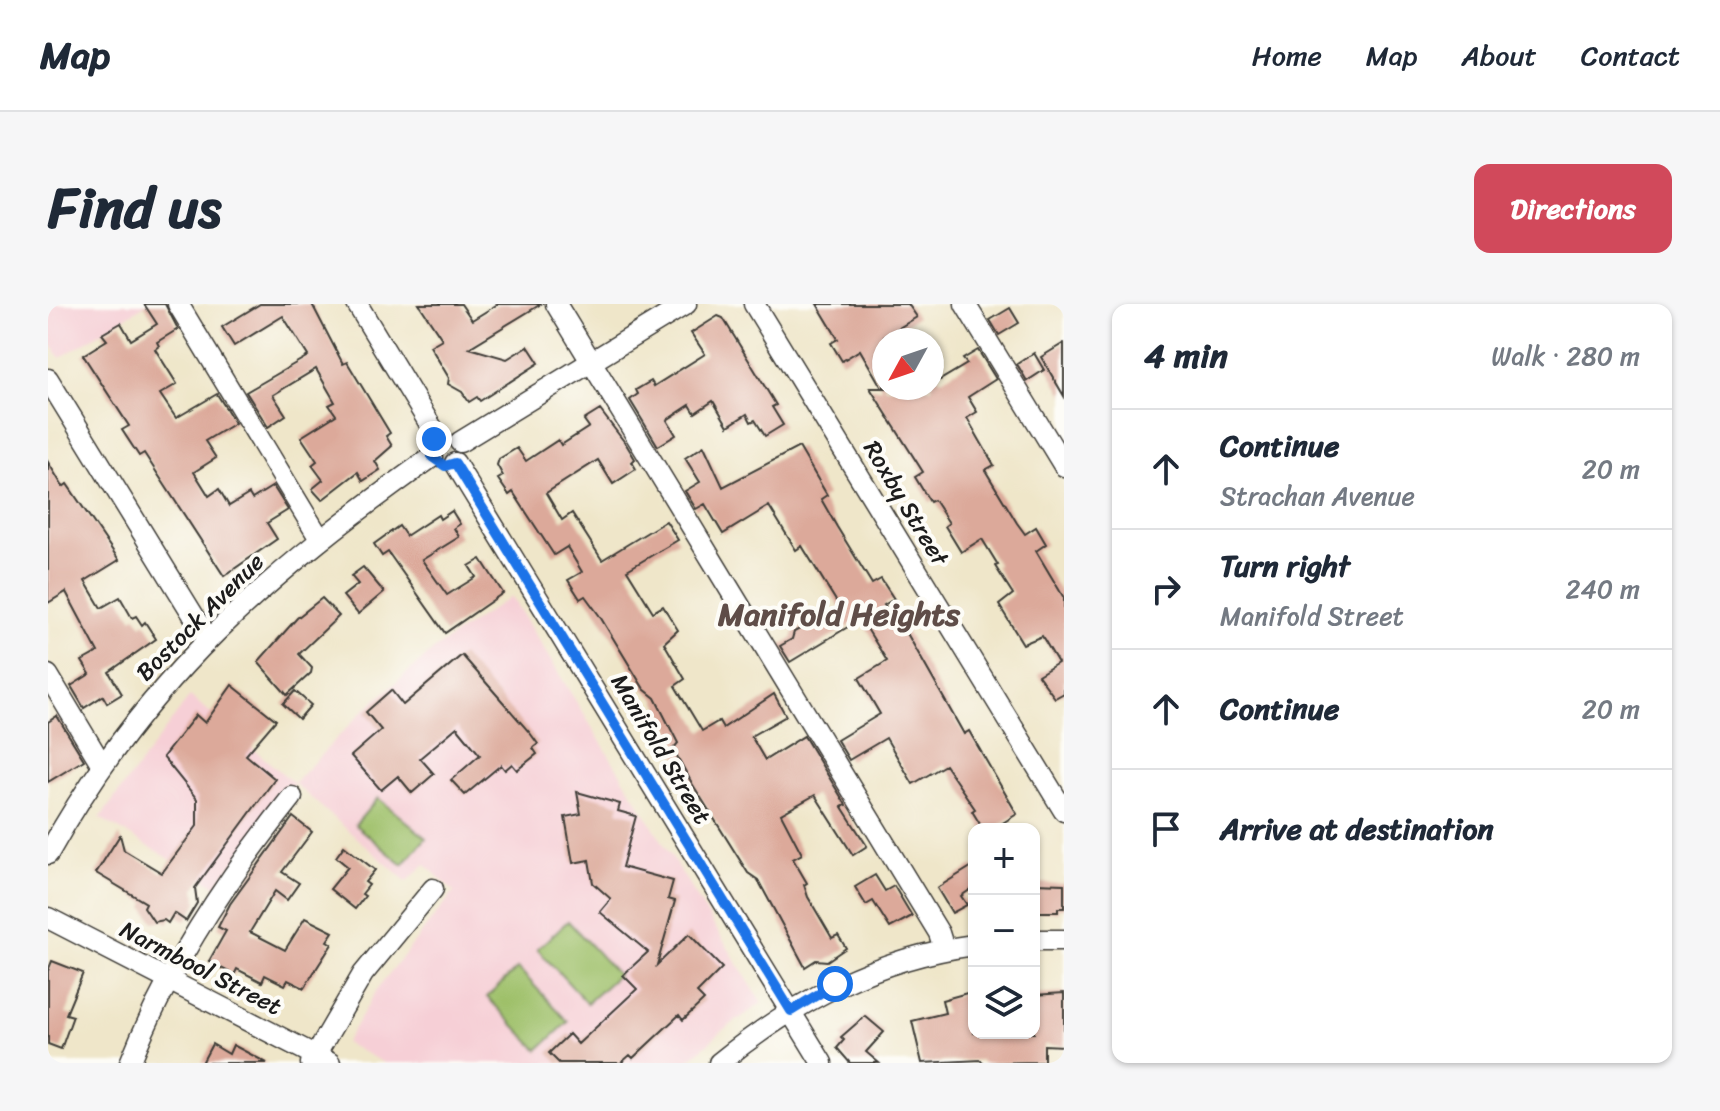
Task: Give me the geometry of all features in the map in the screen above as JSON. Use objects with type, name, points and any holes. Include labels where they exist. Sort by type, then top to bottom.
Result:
[{"type":"street","points":[[178,304],[320,539]]},
{"type":"street","points":[[357,304],[437,436]]},
{"type":"street","points":[[556,304],[939,933],[944,949]]},
{"type":"street","points":[[460,442],[686,304]]},
{"type":"street","name":"Roxby Street","points":[[754,304],[1064,811]]},
{"type":"street","points":[[965,304],[1064,466]]},
{"type":"street","points":[[48,379],[208,639]]},
{"type":"street","points":[[447,434],[460,442],[461,455],[455,463],[445,466],[432,457],[430,448],[437,436],[447,434]]},
{"type":"street","name":"Bostock Avenue","points":[[48,854],[102,765],[164,686],[208,639],[254,593],[320,539],[432,457]]},
{"type":"street","name":"Manifold Street","points":[[455,463],[822,1063]]},
{"type":"street","points":[[48,675],[102,765]]},
{"type":"street","points":[[130,1063],[170,983],[232,877],[292,797]]},
{"type":"street","points":[[319,1060],[363,974],[433,889]]},
{"type":"street","name":"Narmbool Street","points":[[48,918],[319,1060]]},
{"type":"street","points":[[1040,940],[1064,940]]},
{"type":"street","points":[[719,1063],[791,1011],[835,984],[901,958],[968,946]]},
{"type":"shaded area","points":[[48,304],[147,304],[60,358],[48,339]]},
{"type":"shaded area","points":[[511,596],[762,1003],[723,1030],[686,1063],[384,1063],[345,1043],[378,988],[454,892],[425,864],[407,882],[294,783],[362,712],[436,648]]},
{"type":"shaded area","points":[[190,696],[294,783],[216,886],[100,818]]},
{"type":"green space","points":[[378,798],[426,838],[403,865],[355,825]]},
{"type":"green space","points":[[568,921],[618,975],[587,1003],[537,949]]},
{"type":"green space","points":[[518,968],[568,1022],[538,1050],[487,997]]},
{"type":"building","points":[[144,304],[165,304],[178,329],[157,342],[159,346],[155,349],[177,384],[160,394],[176,418],[217,394],[235,423],[205,441],[216,458],[194,472],[209,496],[219,489],[229,506],[249,494],[252,499],[273,486],[288,510],[267,523],[277,539],[224,576],[144,453],[139,456],[122,430],[129,426],[83,355],[107,340],[102,334],[121,323],[131,340],[157,324]]},
{"type":"building","points":[[260,304],[312,304],[343,364],[347,362],[390,433],[386,436],[392,446],[375,461],[380,470],[363,481],[358,472],[322,500],[312,489],[323,480],[312,465],[317,461],[301,437],[336,415],[329,405],[335,402],[316,369],[273,395],[286,415],[268,427],[246,392],[308,356],[283,316],[234,346],[222,327]]},
{"type":"building","points":[[419,304],[461,304],[472,320],[498,304],[541,304],[469,348],[507,359],[528,346],[539,363],[480,401],[477,397],[469,402],[462,392],[448,384],[449,378],[430,346],[442,339]]},
{"type":"building","points":[[817,304],[908,304],[917,317],[899,328],[872,328],[872,371],[860,350],[842,361],[831,343],[838,339]]},
{"type":"building","points":[[1010,308],[1019,323],[999,335],[990,320]]},
{"type":"building","points":[[718,316],[723,318],[776,405],[772,407],[783,425],[765,436],[747,414],[728,426],[713,401],[695,413],[690,405],[667,420],[676,435],[658,446],[630,400],[638,394],[636,390],[651,381],[654,386],[705,354],[691,333]]},
{"type":"building","points":[[1064,343],[1064,396],[1041,357]]},
{"type":"building","points":[[978,350],[996,379],[968,397],[977,412],[967,418],[994,465],[985,470],[1017,523],[1025,534],[1036,527],[1046,544],[1036,551],[1064,598],[1064,693],[1055,698],[1038,675],[1058,663],[1042,636],[1023,644],[999,605],[1013,594],[982,539],[961,552],[945,526],[949,523],[934,500],[930,502],[915,477],[923,472],[878,400],[944,400],[944,378],[967,364],[963,359]]},
{"type":"building","points":[[1034,353],[1044,370],[1027,381],[1017,364]]},
{"type":"building","points":[[600,410],[626,444],[635,459],[632,462],[636,469],[613,484],[598,460],[546,493],[562,520],[572,513],[602,560],[666,521],[678,540],[627,570],[653,612],[663,606],[678,630],[664,643],[685,679],[675,686],[702,731],[719,721],[723,728],[774,694],[786,716],[751,736],[765,760],[804,736],[846,805],[842,807],[867,846],[853,855],[815,795],[781,814],[802,854],[793,859],[807,883],[804,885],[808,897],[832,938],[838,935],[846,948],[827,961],[816,960],[805,967],[758,880],[748,873],[693,785],[673,749],[678,743],[655,698],[644,689],[585,596],[580,599],[568,580],[582,572],[567,547],[554,555],[513,492],[509,495],[498,479],[503,476],[497,465],[499,459],[517,448],[526,461],[558,440],[561,445],[589,427],[584,420]]},
{"type":"building","points":[[704,446],[723,487],[799,447],[827,495],[821,499],[837,527],[872,584],[881,579],[894,599],[884,605],[900,631],[904,628],[964,734],[969,731],[1017,814],[1003,823],[979,823],[972,811],[975,809],[945,765],[913,784],[886,738],[849,760],[837,740],[880,714],[859,678],[887,661],[861,619],[790,662],[780,646],[792,639],[794,632],[809,624],[811,627],[841,609],[802,546],[796,550],[769,506],[723,534],[705,504],[696,509],[685,491],[700,482],[685,458]]},
{"type":"building","points":[[48,462],[63,487],[67,484],[119,560],[85,581],[101,608],[120,597],[132,618],[136,616],[142,625],[145,622],[156,639],[109,672],[122,694],[107,703],[103,696],[84,708],[71,686],[90,674],[82,661],[98,652],[66,592],[48,603]]},
{"type":"building","points":[[452,511],[460,524],[454,528],[459,537],[422,560],[447,595],[476,577],[469,566],[481,559],[503,593],[445,633],[388,552],[382,556],[374,544],[399,526],[406,536],[438,515],[440,519]]},
{"type":"building","points":[[363,567],[384,592],[358,614],[343,596],[358,584],[351,576]]},
{"type":"building","points":[[322,598],[339,616],[299,654],[312,668],[311,673],[287,695],[258,662],[297,618]]},
{"type":"building","points":[[462,655],[530,733],[538,744],[533,748],[537,754],[517,770],[512,764],[505,770],[501,765],[465,795],[451,780],[480,755],[457,727],[420,758],[434,774],[412,793],[398,776],[381,790],[351,756],[381,730],[366,712],[391,690],[403,705]]},
{"type":"building","points":[[232,685],[276,720],[246,755],[275,779],[195,888],[197,903],[186,921],[174,913],[168,923],[164,920],[154,922],[144,907],[146,903],[96,873],[120,835],[124,850],[162,873],[197,826],[197,799],[163,757],[196,715],[205,723]]},
{"type":"building","points":[[295,691],[311,705],[299,719],[283,704]]},
{"type":"building","points":[[57,716],[84,760],[48,782],[48,722]]},
{"type":"building","points":[[577,792],[620,804],[618,811],[636,816],[622,867],[673,881],[668,899],[675,901],[657,965],[689,934],[722,968],[697,993],[704,1000],[683,1020],[679,1015],[633,1058],[630,1055],[621,1063],[559,1063],[549,1053],[569,1034],[578,1044],[637,989],[623,975],[648,952],[600,912],[611,899],[593,883],[589,860],[573,863],[565,817],[581,814]]},
{"type":"building","points":[[293,817],[312,832],[282,872],[299,883],[287,900],[275,891],[250,932],[285,950],[305,918],[333,932],[327,941],[332,944],[304,988],[288,980],[285,985],[265,975],[262,982],[237,969],[234,975],[209,961],[226,931],[218,927],[230,904]]},
{"type":"building","points":[[344,846],[375,870],[365,882],[369,885],[362,894],[365,896],[355,909],[330,889],[348,867],[336,857]]},
{"type":"building","points":[[968,869],[968,891],[961,896],[967,905],[952,913],[937,888]]},
{"type":"building","points":[[875,875],[885,891],[894,886],[912,916],[890,928],[873,901],[866,905],[855,887]]},
{"type":"building","points":[[1040,883],[1064,884],[1064,908],[1058,908],[1058,912],[1040,912]]},
{"type":"building","points":[[52,961],[83,973],[66,1014],[73,1016],[61,1049],[48,1044],[48,971]]},
{"type":"building","points":[[968,993],[968,1039],[1040,1039],[1040,995],[1064,993],[1064,1046],[1044,1045],[1044,1062],[982,1063],[981,1060],[922,1063],[912,1021],[945,1013],[942,1000]]},
{"type":"building","points":[[865,1016],[884,1032],[866,1052],[879,1063],[850,1063],[837,1048],[844,1040],[841,1037]]},
{"type":"building","points":[[212,1044],[229,1054],[233,1045],[267,1063],[202,1063]]},
{"type":"district","name":"Manifold Heights","points":[[839,614]]},
{"type":"route","points":[[434,439],[430,453],[435,462],[445,466],[455,463],[791,1011],[835,984]]}]
